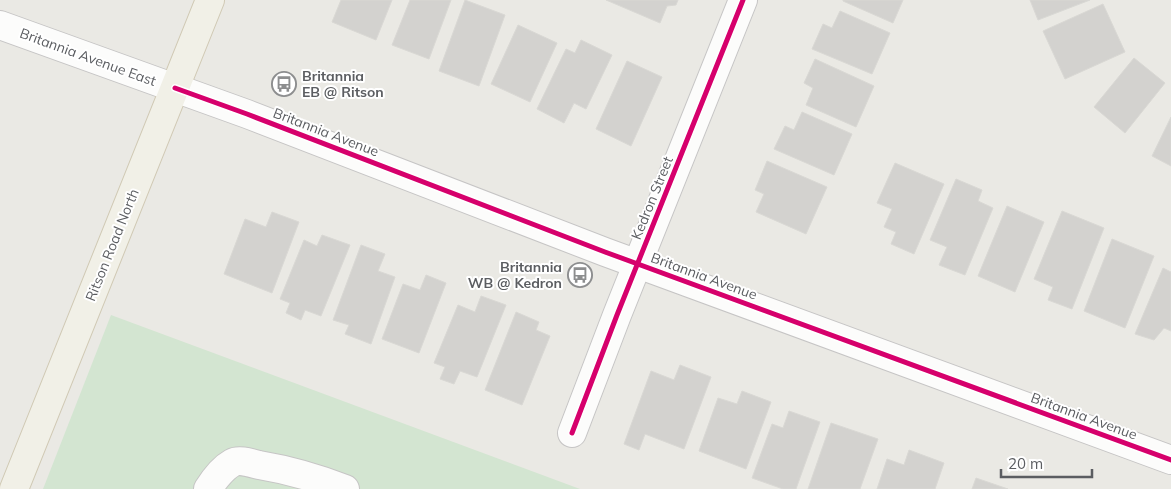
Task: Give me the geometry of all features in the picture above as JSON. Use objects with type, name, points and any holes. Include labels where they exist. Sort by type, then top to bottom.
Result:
[{"type":"main road","name":"Ritson Road North","points":[[14,489],[210,0]]},
{"type":"street","name":"Kedron Street","points":[[572,433],[617,314],[743,0]]},
{"type":"street","name":"Britannia Avenue East","points":[[0,25],[175,88]]},
{"type":"street","name":"Britannia Avenue","points":[[175,88],[256,117],[638,264],[1171,460]]},
{"type":"street","points":[[208,489],[228,466],[232,463],[241,462],[300,473],[345,489]]},
{"type":"green space","points":[[111,315],[580,489],[43,489]]},
{"type":"building","points":[[341,0],[392,0],[376,40],[332,22]]},
{"type":"building","points":[[410,0],[451,0],[429,59],[392,45]]},
{"type":"building","points":[[465,0],[505,15],[479,86],[439,71]]},
{"type":"building","points":[[606,0],[678,0],[676,5],[667,6],[660,23]]},
{"type":"building","points":[[843,0],[903,0],[893,23]]},
{"type":"building","points":[[1030,0],[1090,0],[1038,20]]},
{"type":"building","points":[[1103,4],[1125,52],[1065,79],[1043,31]]},
{"type":"building","points":[[840,11],[890,33],[872,74],[812,49],[823,24],[832,28]]},
{"type":"building","points":[[518,25],[557,43],[530,102],[491,84]]},
{"type":"building","points":[[581,40],[612,55],[586,109],[574,103],[564,123],[537,109],[566,49],[575,53]]},
{"type":"building","points":[[1134,58],[1165,83],[1125,133],[1094,107]]},
{"type":"building","points":[[815,59],[874,86],[856,127],[806,105],[813,88],[804,83]]},
{"type":"building","points":[[627,61],[662,77],[631,146],[596,129]]},
{"type":"building","points":[[802,112],[852,134],[834,175],[774,149],[785,126],[794,130]]},
{"type":"building","points":[[1171,117],[1171,166],[1152,156]]},
{"type":"building","points":[[767,161],[827,187],[806,234],[756,212],[764,194],[755,190]]},
{"type":"building","points":[[895,163],[944,184],[914,254],[891,244],[896,232],[884,227],[892,209],[877,203]]},
{"type":"building","points":[[956,179],[982,190],[978,201],[993,208],[965,275],[939,265],[947,247],[930,240]]},
{"type":"building","points":[[1007,206],[1044,222],[1015,292],[978,276]]},
{"type":"building","points":[[1062,211],[1104,228],[1072,309],[1048,300],[1053,287],[1034,279]]},
{"type":"building","points":[[272,212],[299,222],[272,293],[224,274],[245,219],[266,227]]},
{"type":"building","points":[[322,235],[350,245],[321,316],[305,310],[301,320],[286,313],[290,303],[280,299],[304,240],[317,246]]},
{"type":"building","points":[[1112,239],[1154,256],[1125,328],[1084,311]]},
{"type":"building","points":[[361,245],[385,254],[378,271],[395,277],[371,344],[345,334],[349,325],[333,320]]},
{"type":"building","points":[[1163,268],[1171,272],[1171,331],[1164,328],[1154,340],[1135,334]]},
{"type":"building","points":[[426,275],[446,283],[419,353],[382,339],[403,284],[420,290]]},
{"type":"building","points":[[481,296],[506,305],[477,377],[460,371],[454,384],[440,379],[445,367],[434,363],[458,305],[475,312]]},
{"type":"building","points":[[516,312],[539,322],[536,330],[550,336],[522,405],[485,390]]},
{"type":"building","points":[[680,365],[711,377],[684,449],[645,434],[639,450],[624,444],[651,371],[674,380]]},
{"type":"building","points":[[742,391],[771,402],[746,469],[699,451],[718,398],[737,404]]},
{"type":"building","points":[[789,411],[820,422],[796,489],[783,489],[752,478],[772,424],[783,428]]},
{"type":"building","points":[[831,423],[878,439],[860,489],[808,489]]},
{"type":"building","points":[[909,450],[944,463],[935,489],[877,489],[887,459],[904,465]]},
{"type":"building","points":[[976,478],[1008,489],[972,489]]},
{"type":"cycle path","points":[[572,433],[743,0]]},
{"type":"cycle path","points":[[175,88],[605,252],[1171,460]]},
{"type":"place","name":"Britannia EB @ Ritson","points":[[284,84]]},
{"type":"place","name":"Britannia WB @ Kedron","points":[[580,275]]}]
